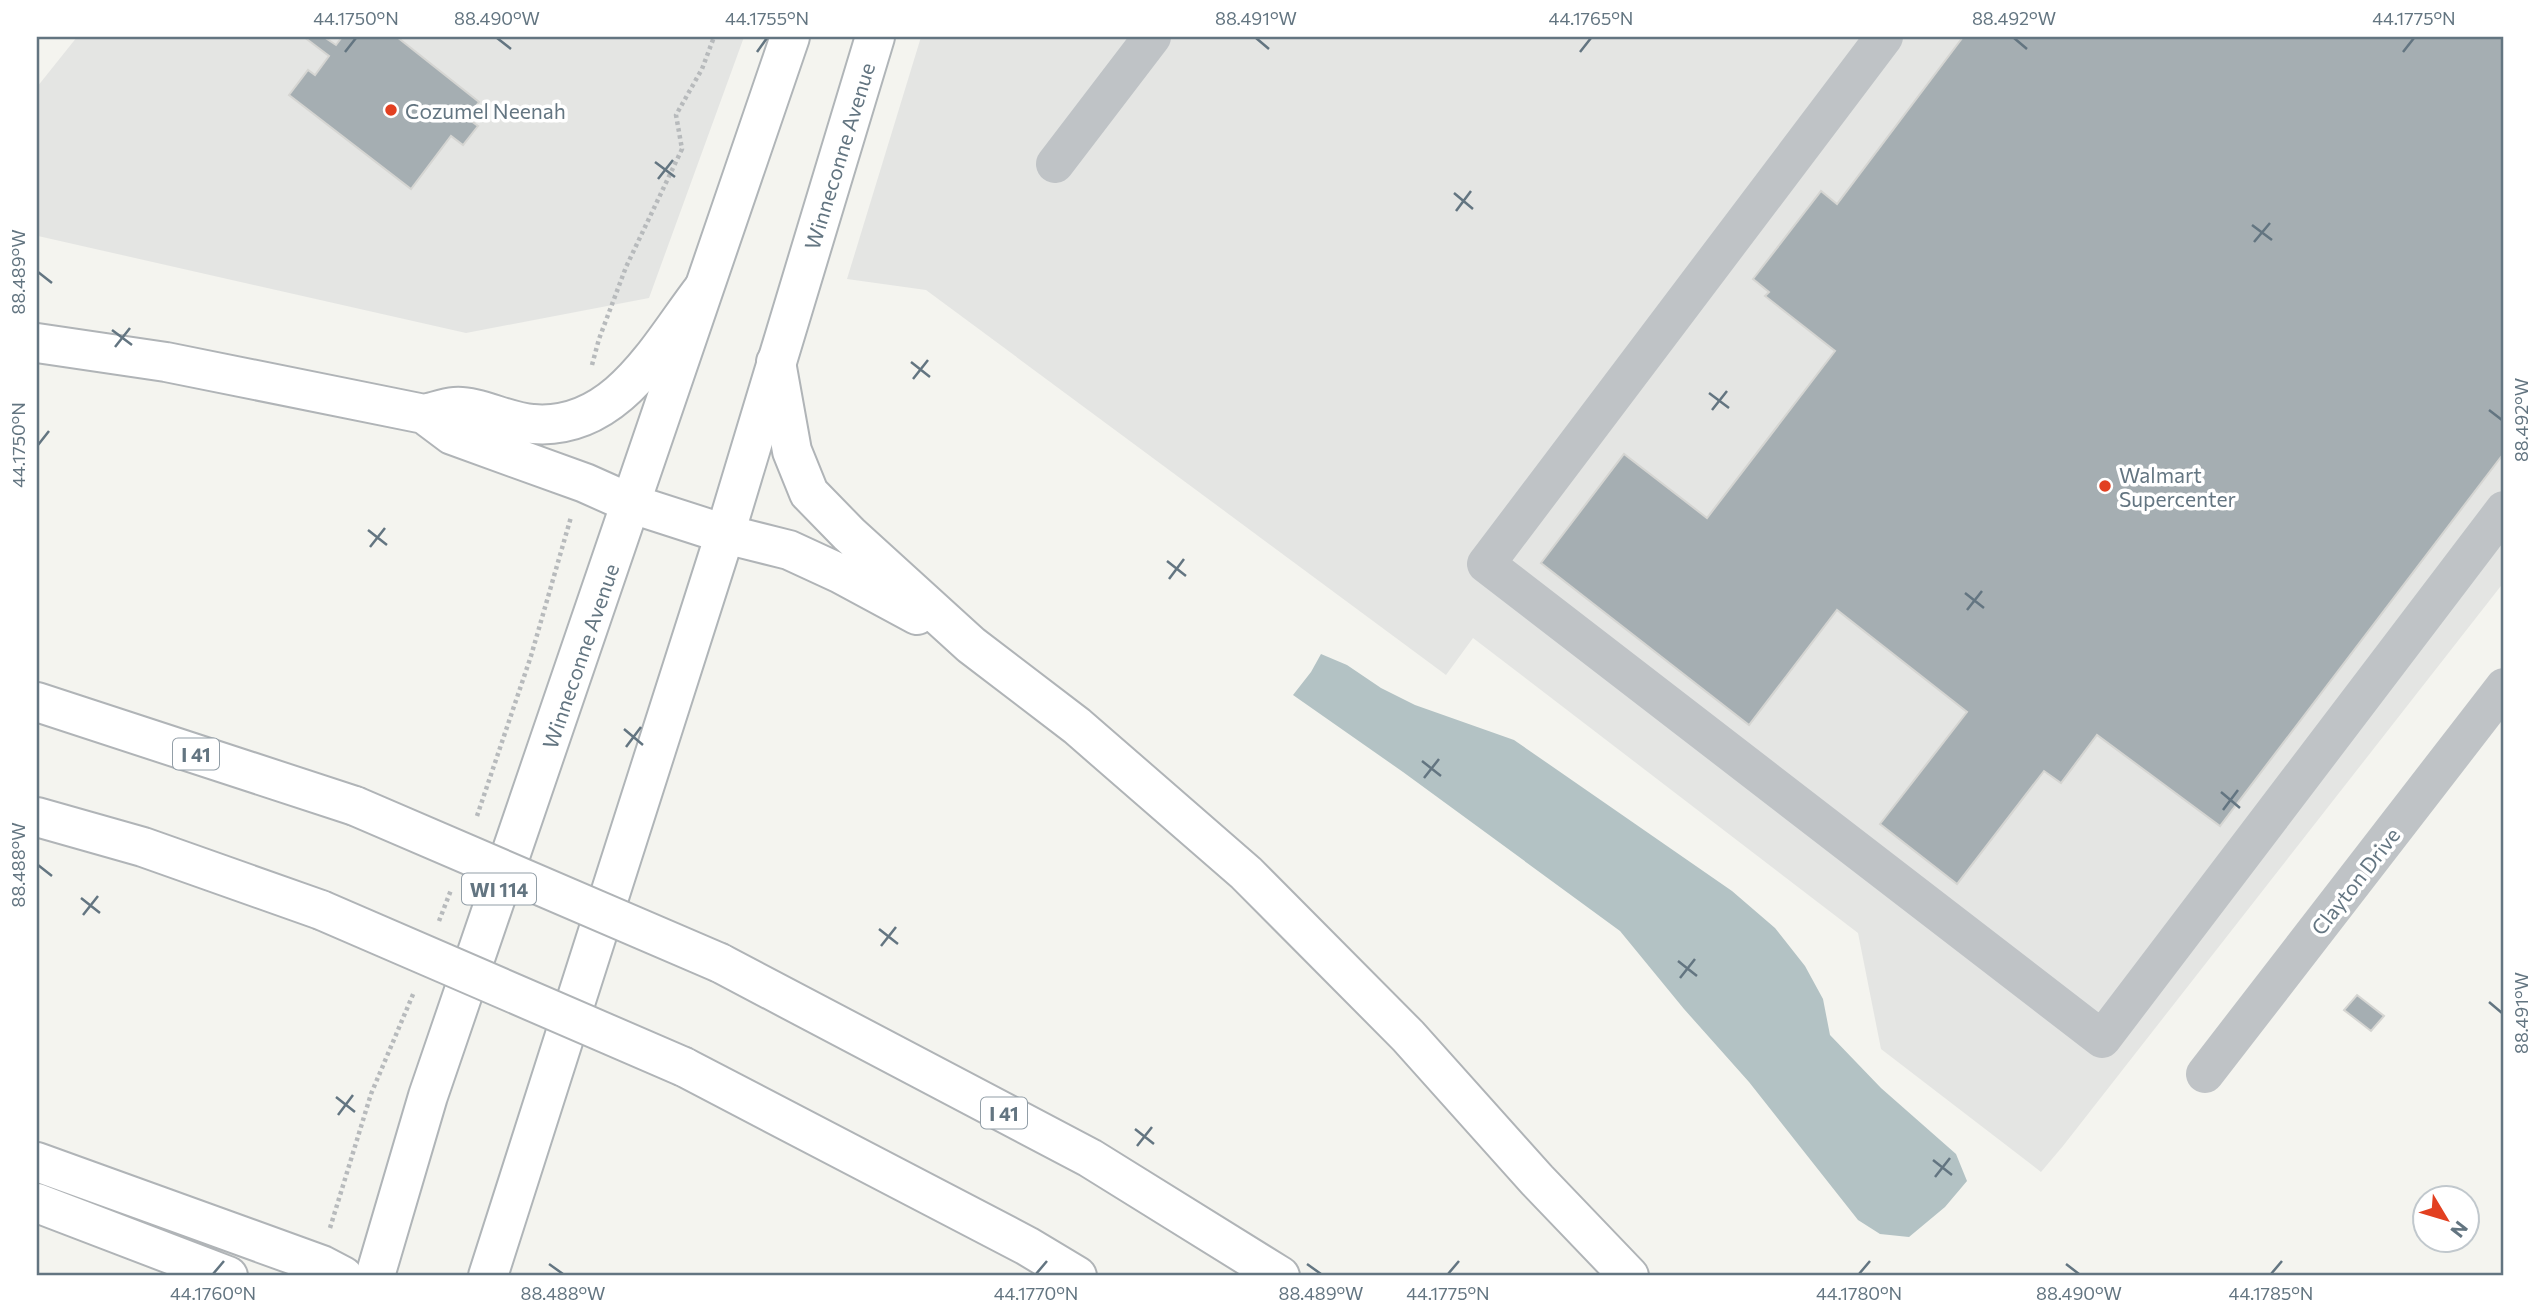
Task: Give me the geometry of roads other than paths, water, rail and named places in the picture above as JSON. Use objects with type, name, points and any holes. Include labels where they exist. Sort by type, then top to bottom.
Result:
[{"type":"main road","name":"Winneconne Avenue","points":[[375,1276],[428,1096],[790,37]]},
{"type":"main road","name":"Winneconne Avenue","points":[[488,1276],[726,534],[875,37]]},
{"type":"main road","points":[[37,344],[166,362],[424,414],[457,407],[532,424],[561,423],[593,414],[630,385],[703,289]]},
{"type":"main road","points":[[776,362],[792,451],[809,493],[849,534],[971,645],[1077,726],[1245,873],[1408,1036],[1629,1276]]},
{"type":"main road","points":[[424,414],[453,435],[585,483],[632,504],[799,555],[841,574],[971,645]]},
{"type":"main road","name":"I 41","points":[[37,702],[355,806],[720,963],[1090,1158],[1280,1276]]},
{"type":"main road","points":[[37,817],[143,847],[321,910],[684,1067],[1027,1246],[1077,1276]]},
{"type":"main road","points":[[37,1162],[322,1265],[343,1276]]},
{"type":"main road","points":[[37,1203],[228,1276]]},
{"type":"street","points":[[1055,164],[1152,37]]},
{"type":"street","points":[[1884,37],[1486,564],[2102,1040],[2504,510]]},
{"type":"street","name":"Clayton Drive","points":[[2205,1074],[2504,687]]},
{"type":"place","name":"Cozumel Neenah","points":[[391,110]]},
{"type":"place","name":"Walmart Supercenter","points":[[2105,486]]}]
